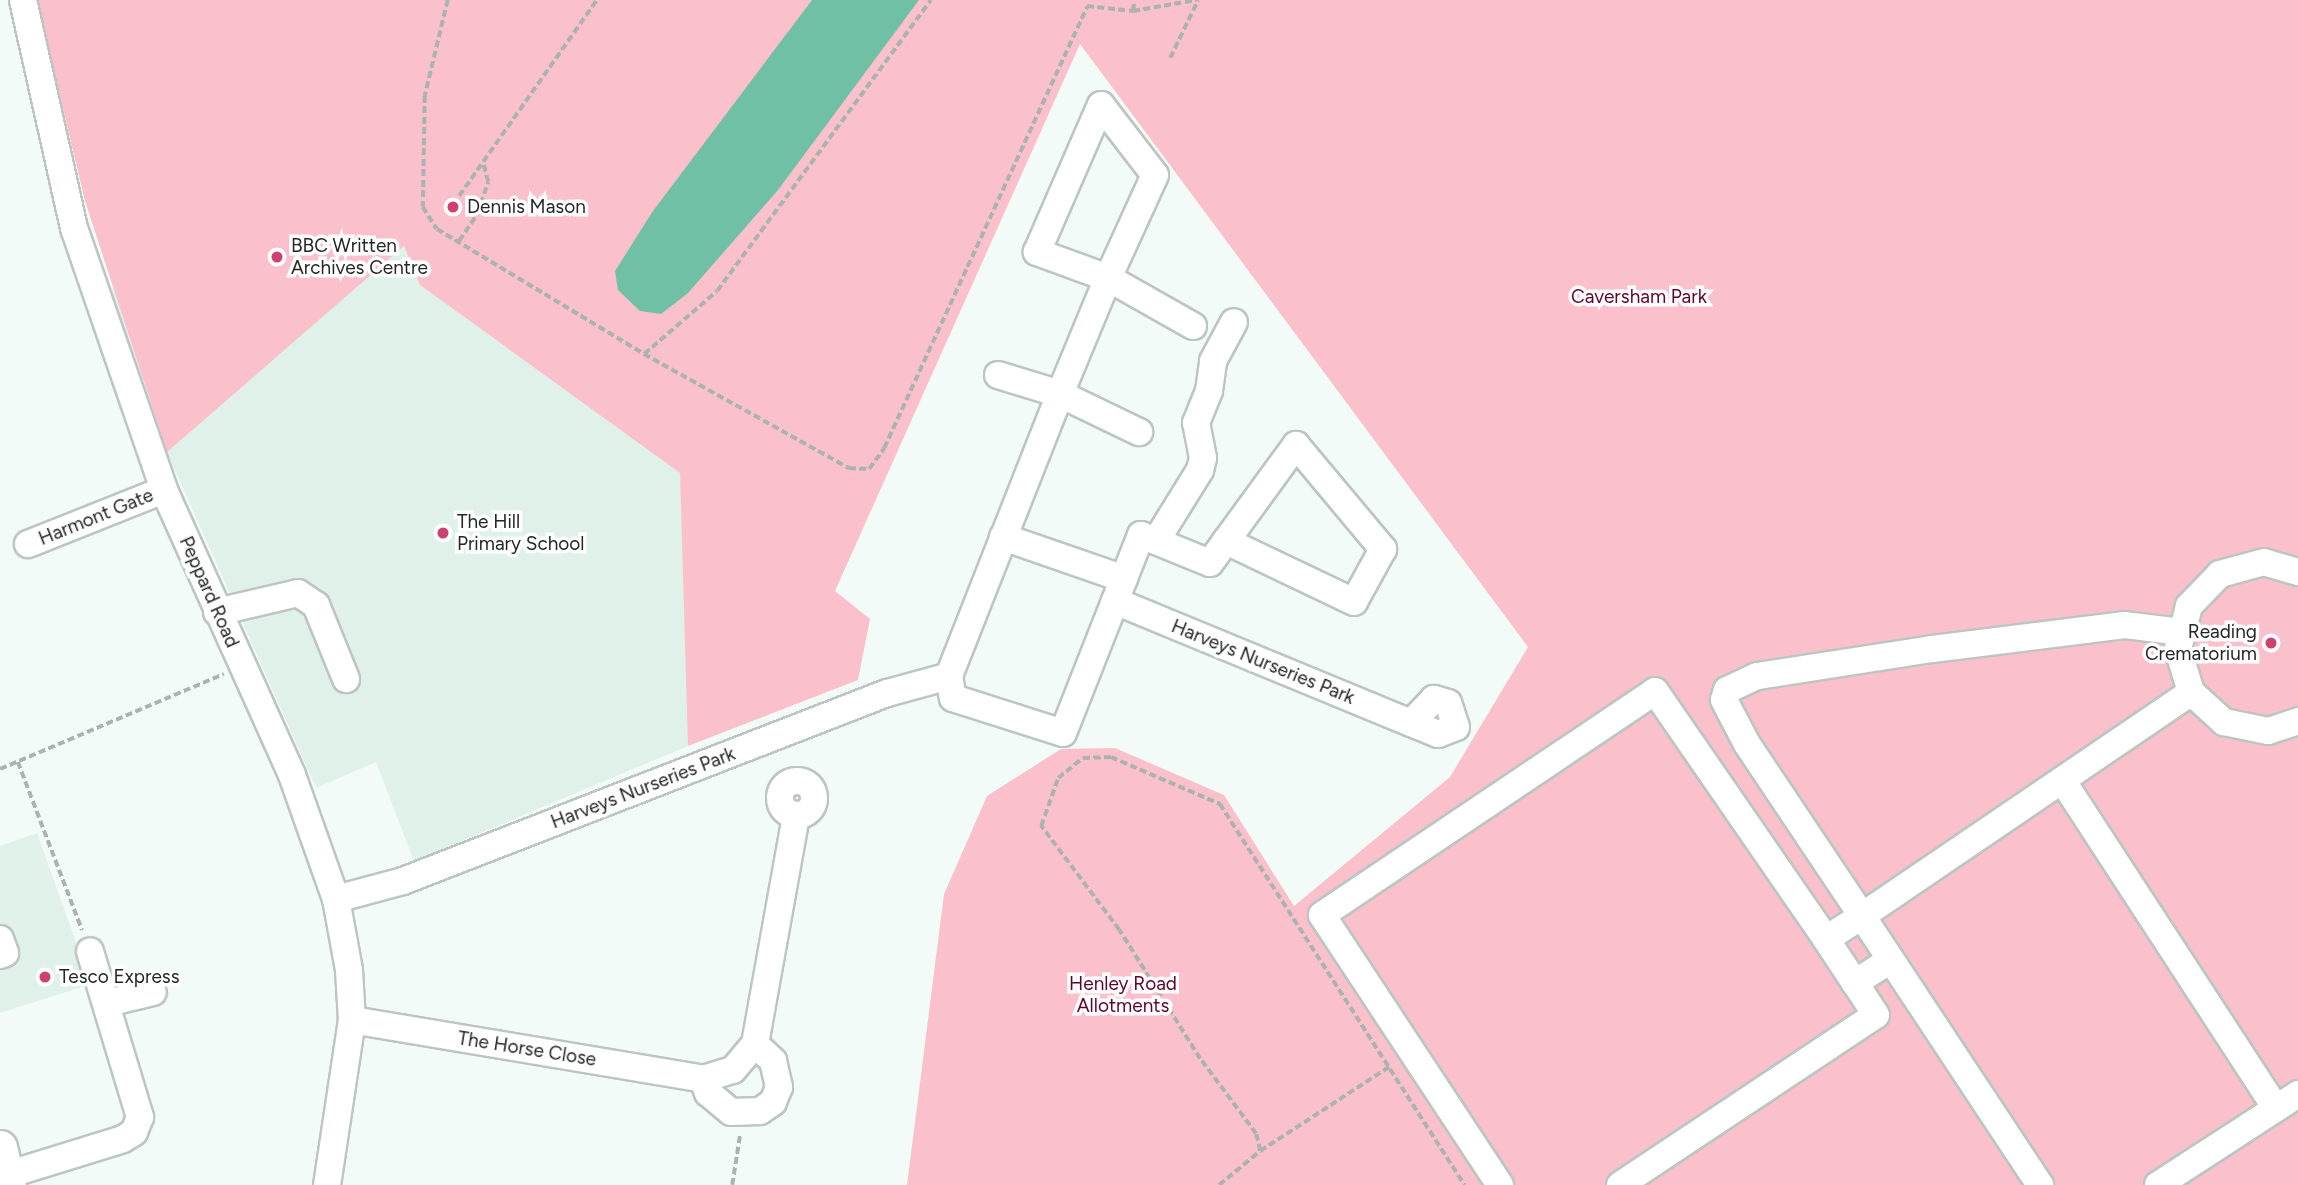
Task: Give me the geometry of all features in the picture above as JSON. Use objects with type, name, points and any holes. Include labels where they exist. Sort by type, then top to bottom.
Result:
[{"type":"street","name":"Peppard Road","points":[[23,0],[74,228],[164,490],[292,775],[336,899],[349,970],[352,1020],[327,1185]]},
{"type":"street","points":[[1193,326],[1108,278],[1037,252],[1101,105],[1155,175],[1108,278],[1059,394],[949,676],[953,698],[1063,733],[1141,535],[1210,563],[1226,541],[1296,446],[1383,549],[1354,602],[1226,541]]},
{"type":"street","points":[[1156,541],[1200,470],[1203,458],[1196,423],[1209,391],[1213,361],[1234,322]]},
{"type":"street","points":[[998,376],[1059,394],[1139,432]]},
{"type":"street","name":"Harmont Gate","points":[[28,544],[164,490]]},
{"type":"street","name":"Harveys Nurseries Park","points":[[1003,537],[1411,723]]},
{"type":"street","points":[[2298,572],[2264,562],[2220,574],[2189,606],[2178,649],[2191,692],[2224,722],[2268,731],[2298,720]]},
{"type":"street","points":[[217,612],[299,593],[316,605],[346,679]]},
{"type":"street","points":[[2040,1185],[1728,712],[1727,690],[1757,676],[2045,633],[2125,625],[2182,632]]},
{"type":"street","name":"Harveys Nurseries Park","points":[[336,899],[403,881],[887,693],[949,676]]},
{"type":"street","points":[[1500,1185],[1322,915],[1655,691],[1826,939],[1875,1015],[1620,1185]]},
{"type":"street","points":[[1826,939],[2064,783],[2191,692]]},
{"type":"street","points":[[2064,783],[2287,1101],[2158,1185]]},
{"type":"street","points":[[703,1079],[708,1093],[718,1104],[744,1114],[760,1111],[772,1102],[779,1087],[773,1061],[755,1044],[796,815]]},
{"type":"street","points":[[0,939],[5,953],[0,955]]},
{"type":"street","points":[[5,1169],[134,1132],[140,1117],[135,1091],[90,951]]},
{"type":"street","points":[[1855,983],[1890,960]]},
{"type":"street","points":[[107,1003],[153,992]]},
{"type":"street","name":"The Horse Close","points":[[352,1020],[703,1079],[733,1070],[755,1044]]},
{"type":"path","points":[[448,0],[425,96],[423,207],[437,229],[645,354],[849,468],[869,469],[884,448],[1087,6],[1133,11],[1197,0]]},
{"type":"path","points":[[460,196],[597,0]]},
{"type":"path","points":[[645,354],[717,291],[931,0]]},
{"type":"path","points":[[1133,11],[1134,0]]},
{"type":"path","points":[[1170,58],[1197,0]]},
{"type":"path","points":[[459,241],[477,215],[488,182],[483,163]]},
{"type":"path","points":[[0,769],[242,666]]},
{"type":"path","points":[[1260,1151],[1256,1134],[1200,1059],[1119,930],[1041,826],[1058,778],[1083,758],[1111,757],[1220,804],[1465,1185]]},
{"type":"path","points":[[18,762],[90,951]]},
{"type":"path","points":[[1219,1185],[1260,1151],[1389,1067]]},
{"type":"path","points":[[732,1185],[744,1114]]},
{"type":"shaded area","points":[[812,0],[919,0],[778,190],[688,293],[661,314],[640,311],[618,290],[615,271],[653,211]]},
{"type":"shaded area","name":"The Hill Primary School","points":[[362,91],[420,285],[680,473],[688,593],[688,746],[414,861],[376,762],[316,788],[167,452],[110,290]]},
{"type":"shaded area","points":[[37,833],[91,984],[0,1013],[0,846]]},
{"type":"green space","points":[[37,0],[2298,0],[2298,1185],[907,1185],[944,894],[987,796],[1061,749],[1115,748],[1224,795],[1294,906],[1450,777],[1528,647],[1080,44],[835,591],[870,619],[858,680],[688,746],[680,473],[420,285],[404,246],[167,452],[85,201]]},
{"type":"place","name":"Dennis Mason","points":[[453,207]]},
{"type":"place","name":"BBC Written Archives Centre","points":[[277,257]]},
{"type":"place","name":"The Hill Primary School","points":[[443,533]]},
{"type":"place","name":"Reading Crematorium","points":[[2271,643]]},
{"type":"place","name":"Tesco Express","points":[[45,977]]},
{"type":"park label","name":"Caversham Park","points":[[1639,297]]},
{"type":"park label","name":"Henley Road Allotments","points":[[1123,995]]}]
